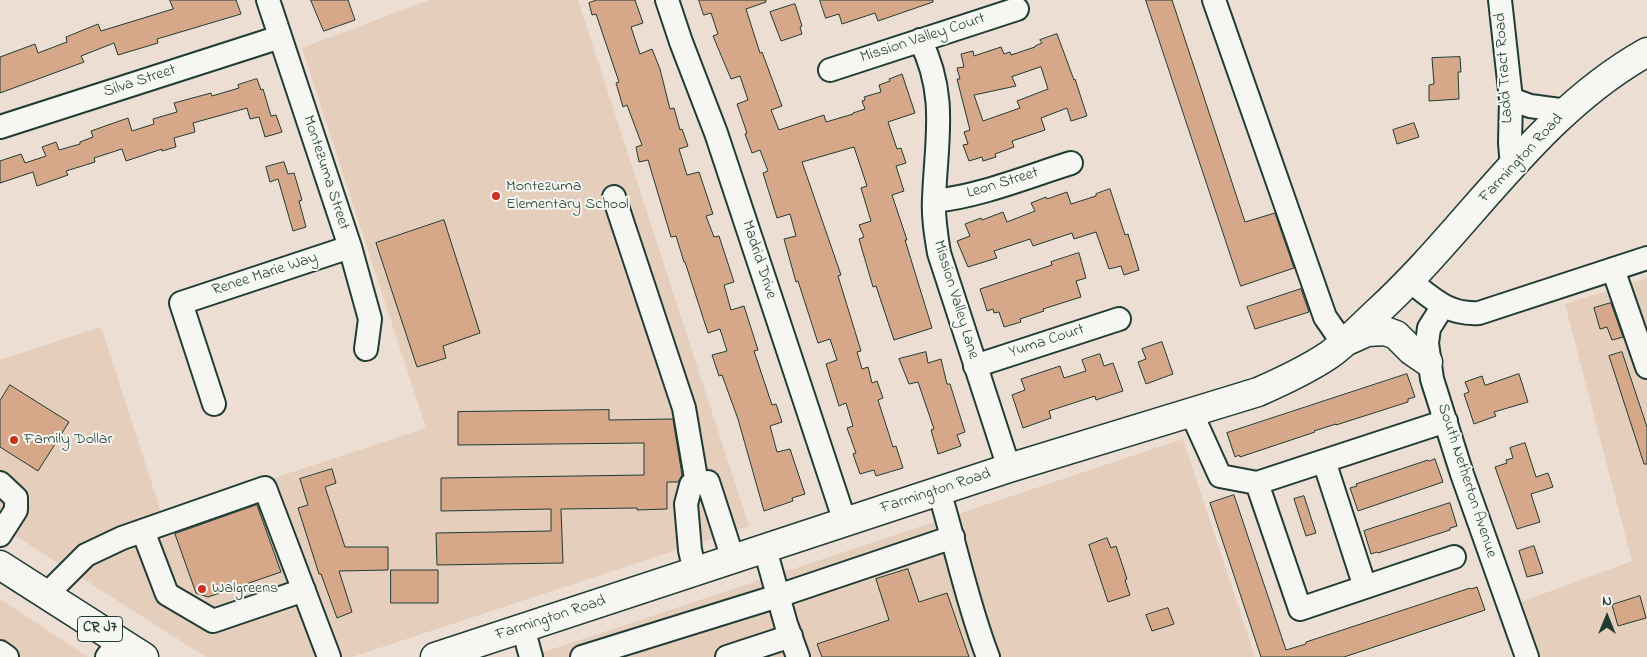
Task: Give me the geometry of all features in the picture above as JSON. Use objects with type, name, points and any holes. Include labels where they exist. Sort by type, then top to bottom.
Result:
[{"type":"main road","name":"Farmington Road","points":[[435,657],[1009,468],[1258,392],[1289,379],[1330,354],[1410,281],[1512,167],[1567,111],[1607,77],[1647,52]]},
{"type":"main road","points":[[1343,343],[1367,332],[1385,331],[1396,336],[1412,351],[1428,362]]},
{"type":"main road","name":"CR J7","points":[[0,565],[46,595],[113,649],[144,657]]},
{"type":"street","name":"Montezuma Street","points":[[268,0],[350,247],[370,319],[366,349]]},
{"type":"street","name":"Madrid Drive","points":[[667,0],[716,133],[845,522]]},
{"type":"street","points":[[1214,0],[1325,317],[1343,343]]},
{"type":"street","name":"Ladd Tract Road","points":[[1500,0],[1511,99],[1510,144],[1512,167]]},
{"type":"street","name":"Mission Valley Court","points":[[830,70],[1016,9]]},
{"type":"street","name":"Silva Street","points":[[0,127],[280,37]]},
{"type":"street","name":"Mission Valley Lane","points":[[920,40],[934,73],[940,120],[934,201],[934,229],[939,253],[1009,468]]},
{"type":"street","points":[[1511,99],[1530,106],[1567,111]]},
{"type":"street","name":"Leon Street","points":[[934,201],[955,199],[1071,163]]},
{"type":"street","points":[[614,197],[684,408],[697,484]]},
{"type":"street","name":"Renee Marie Way","points":[[214,404],[181,303],[350,247]]},
{"type":"street","points":[[1410,281],[1443,306],[1464,314],[1479,313],[1647,258]]},
{"type":"street","points":[[1613,269],[1647,367]]},
{"type":"street","name":"South Netherton Avenue","points":[[1443,306],[1429,328],[1427,344],[1428,362],[1462,474],[1527,657]]},
{"type":"street","name":"Yuma Court","points":[[975,366],[1119,319]]},
{"type":"street","points":[[1191,412],[1220,476],[1257,483],[1446,421]]},
{"type":"street","points":[[1324,461],[1364,587]]},
{"type":"street","points":[[695,572],[690,550],[686,504],[691,485],[708,482],[733,559]]},
{"type":"street","points":[[0,483],[16,498],[16,510],[0,535]]},
{"type":"street","points":[[1257,483],[1300,609],[1454,557]]},
{"type":"street","points":[[46,595],[86,554],[122,538],[265,488],[329,657]]},
{"type":"street","points":[[939,491],[976,627],[988,657]]},
{"type":"street","points":[[142,531],[167,594],[213,621],[304,590]]},
{"type":"street","points":[[582,657],[778,596],[953,537]]},
{"type":"street","points":[[727,657],[794,646],[765,549]]},
{"type":"street","points":[[524,628],[531,657]]},
{"type":"street","points":[[0,652],[7,657]]},
{"type":"shaded area","name":"Montezuma Elementary School","points":[[429,0],[578,0],[749,526],[352,657],[206,657],[0,526],[0,360],[101,327],[162,515],[426,428],[302,48]]},
{"type":"shaded area","points":[[1647,278],[1647,657],[1538,657],[1521,602],[1632,561],[1565,304]]},
{"type":"shaded area","points":[[1183,439],[1255,657],[529,657]]},
{"type":"shaded area","points":[[0,599],[88,657],[0,657]]},
{"type":"building","points":[[170,0],[236,0],[241,14],[157,39],[158,43],[118,55],[114,43],[81,56],[84,62],[0,93],[0,57],[35,44],[38,53],[67,42],[66,37],[98,24],[101,31],[173,9]]},
{"type":"building","points":[[311,0],[348,0],[355,20],[324,31]]},
{"type":"building","points":[[597,0],[635,0],[643,23],[631,27],[640,54],[652,49],[660,69],[670,109],[674,108],[680,130],[682,129],[688,146],[679,149],[687,175],[699,172],[713,214],[706,216],[714,237],[719,236],[734,282],[724,285],[731,310],[744,306],[758,350],[754,351],[772,405],[776,404],[782,422],[770,426],[777,452],[790,449],[805,494],[792,498],[793,501],[764,511],[738,419],[722,375],[719,376],[712,355],[727,351],[720,329],[708,333],[676,236],[671,237],[648,160],[639,162],[636,147],[642,145],[627,105],[623,107],[616,83],[619,82],[596,14],[592,15],[589,3]]},
{"type":"building","points":[[699,0],[766,0],[766,2],[746,9],[760,53],[762,52],[782,106],[771,110],[779,130],[824,115],[826,122],[865,109],[862,101],[865,100],[864,97],[881,92],[879,85],[902,74],[915,113],[888,122],[897,149],[901,148],[906,163],[896,166],[904,191],[892,195],[932,328],[894,340],[876,286],[873,287],[859,239],[864,237],[859,225],[871,221],[861,188],[867,186],[854,147],[802,162],[841,275],[838,276],[861,351],[857,352],[862,369],[868,367],[872,383],[877,381],[883,398],[878,400],[893,447],[896,446],[903,468],[876,476],[874,470],[860,474],[853,454],[856,453],[847,428],[853,426],[846,403],[839,406],[826,364],[837,360],[830,339],[818,343],[798,281],[796,282],[784,239],[796,236],[790,214],[777,218],[763,173],[768,171],[760,150],[752,153],[737,104],[748,100],[740,76],[731,79],[713,36],[718,34],[711,13],[704,15]]},
{"type":"building","points":[[820,0],[933,0],[933,2],[878,21],[875,13],[842,24],[839,14],[826,18]]},
{"type":"building","points":[[1146,0],[1172,0],[1245,222],[1275,213],[1294,268],[1241,286]]},
{"type":"building","points":[[795,4],[802,26],[800,27],[802,34],[781,41],[770,12]]},
{"type":"building","points":[[1057,34],[1087,116],[1071,121],[1067,108],[1041,118],[1045,130],[1012,141],[1014,147],[995,154],[996,157],[983,161],[982,157],[969,161],[963,145],[968,144],[964,132],[970,130],[957,79],[960,79],[957,68],[964,67],[961,54],[973,51],[974,56],[1001,47],[1004,54],[1010,52],[1011,55],[1035,47],[1042,43],[1040,40]],"holes":[[[1041,67],[1048,89],[1017,101],[1020,108],[983,121],[974,95],[1016,86],[1012,77]]]},
{"type":"building","points":[[1460,57],[1461,72],[1458,72],[1459,99],[1429,101],[1429,85],[1434,84],[1432,58]]},
{"type":"building","points":[[257,79],[261,90],[263,89],[271,116],[276,115],[282,132],[265,137],[259,117],[250,119],[247,108],[193,123],[195,132],[174,138],[176,147],[162,151],[162,149],[126,161],[122,149],[94,158],[95,162],[66,171],[68,175],[37,186],[33,172],[0,183],[0,161],[21,154],[25,163],[46,156],[42,147],[56,142],[59,150],[80,144],[80,142],[93,137],[91,131],[128,118],[132,131],[154,124],[153,119],[177,112],[174,103],[211,93],[212,96],[239,88],[238,85]]},
{"type":"building","points":[[1414,123],[1419,137],[1397,144],[1393,130]]},
{"type":"building","points":[[284,162],[288,174],[294,173],[302,200],[299,201],[306,227],[293,231],[278,179],[270,182],[266,167]]},
{"type":"building","points":[[1110,189],[1125,235],[1128,234],[1139,270],[1124,275],[1121,266],[1109,269],[1096,232],[1074,239],[1072,233],[1033,246],[1030,239],[994,251],[997,258],[968,267],[957,241],[970,236],[965,224],[1003,212],[1007,222],[1035,211],[1031,203],[1046,197],[1047,199],[1067,192],[1071,204],[1096,196],[1096,194]]},
{"type":"building","points":[[444,220],[480,333],[443,346],[446,358],[417,367],[376,243]]},
{"type":"building","points":[[1079,253],[1086,278],[1076,281],[1081,297],[1043,309],[1044,311],[1020,319],[1021,322],[1004,327],[999,312],[994,313],[993,309],[987,311],[980,289],[1052,265],[1051,262]]},
{"type":"building","points":[[1301,289],[1309,312],[1255,329],[1247,307]]},
{"type":"building","points":[[1611,303],[1623,337],[1612,340],[1607,327],[1600,329],[1594,308]]},
{"type":"building","points":[[1162,342],[1173,374],[1146,384],[1138,362],[1146,359],[1142,349]]},
{"type":"building","points":[[926,352],[928,363],[941,359],[947,384],[950,384],[965,432],[957,435],[961,446],[938,454],[931,430],[934,429],[918,382],[909,384],[899,359]]},
{"type":"building","points":[[1622,352],[1647,427],[1647,464],[1644,464],[1609,356]]},
{"type":"building","points":[[1100,354],[1104,366],[1113,363],[1123,391],[1096,400],[1095,396],[1049,411],[1051,418],[1023,428],[1012,395],[1025,390],[1021,379],[1060,366],[1064,378],[1086,371],[1082,360]]},
{"type":"building","points":[[1407,374],[1415,397],[1408,399],[1408,402],[1314,431],[1240,457],[1239,455],[1235,457],[1227,433]]},
{"type":"building","points":[[1519,374],[1528,402],[1494,412],[1496,416],[1474,424],[1464,394],[1469,392],[1465,382],[1482,376],[1485,385]]},
{"type":"building","points":[[10,385],[69,422],[38,471],[0,447],[0,401]]},
{"type":"building","points":[[609,410],[609,420],[673,419],[682,475],[678,482],[667,482],[667,509],[561,509],[563,563],[437,565],[436,533],[551,531],[551,509],[441,511],[441,478],[644,475],[644,443],[458,445],[458,412]]},
{"type":"building","points":[[1525,443],[1536,477],[1548,473],[1553,487],[1531,494],[1540,522],[1517,529],[1495,467],[1507,463],[1506,460],[1513,458],[1510,448]]},
{"type":"building","points":[[1435,459],[1443,482],[1358,511],[1350,488],[1357,486],[1356,484]]},
{"type":"building","points":[[332,469],[336,483],[325,487],[345,547],[388,547],[388,570],[339,571],[352,612],[337,618],[321,574],[319,574],[298,508],[308,505],[300,479]]},
{"type":"building","points":[[1234,495],[1286,650],[1470,588],[1477,587],[1485,610],[1344,657],[1261,657],[1210,503]]},
{"type":"building","points":[[1304,496],[1316,533],[1306,536],[1294,499]]},
{"type":"building","points":[[1450,503],[1457,526],[1450,528],[1450,530],[1371,554],[1364,531]]},
{"type":"building","points":[[257,505],[281,572],[208,597],[196,593],[175,534]]},
{"type":"building","points":[[1107,538],[1111,548],[1116,546],[1127,579],[1125,580],[1130,595],[1108,602],[1089,545]]},
{"type":"building","points":[[1534,546],[1543,573],[1527,577],[1519,551]]},
{"type":"building","points":[[908,569],[919,602],[947,593],[969,657],[822,657],[817,644],[889,620],[876,579]]},
{"type":"building","points":[[391,570],[438,570],[438,603],[391,603]]},
{"type":"building","points":[[1640,596],[1646,618],[1618,626],[1612,605]]},
{"type":"building","points":[[1168,608],[1174,624],[1152,631],[1146,615]]},
{"type":"place","name":"Montezuma Elementary School","points":[[496,196]]},
{"type":"place","name":"Family Dollar","points":[[14,440]]},
{"type":"place","name":"Walgreens","points":[[202,589]]}]
